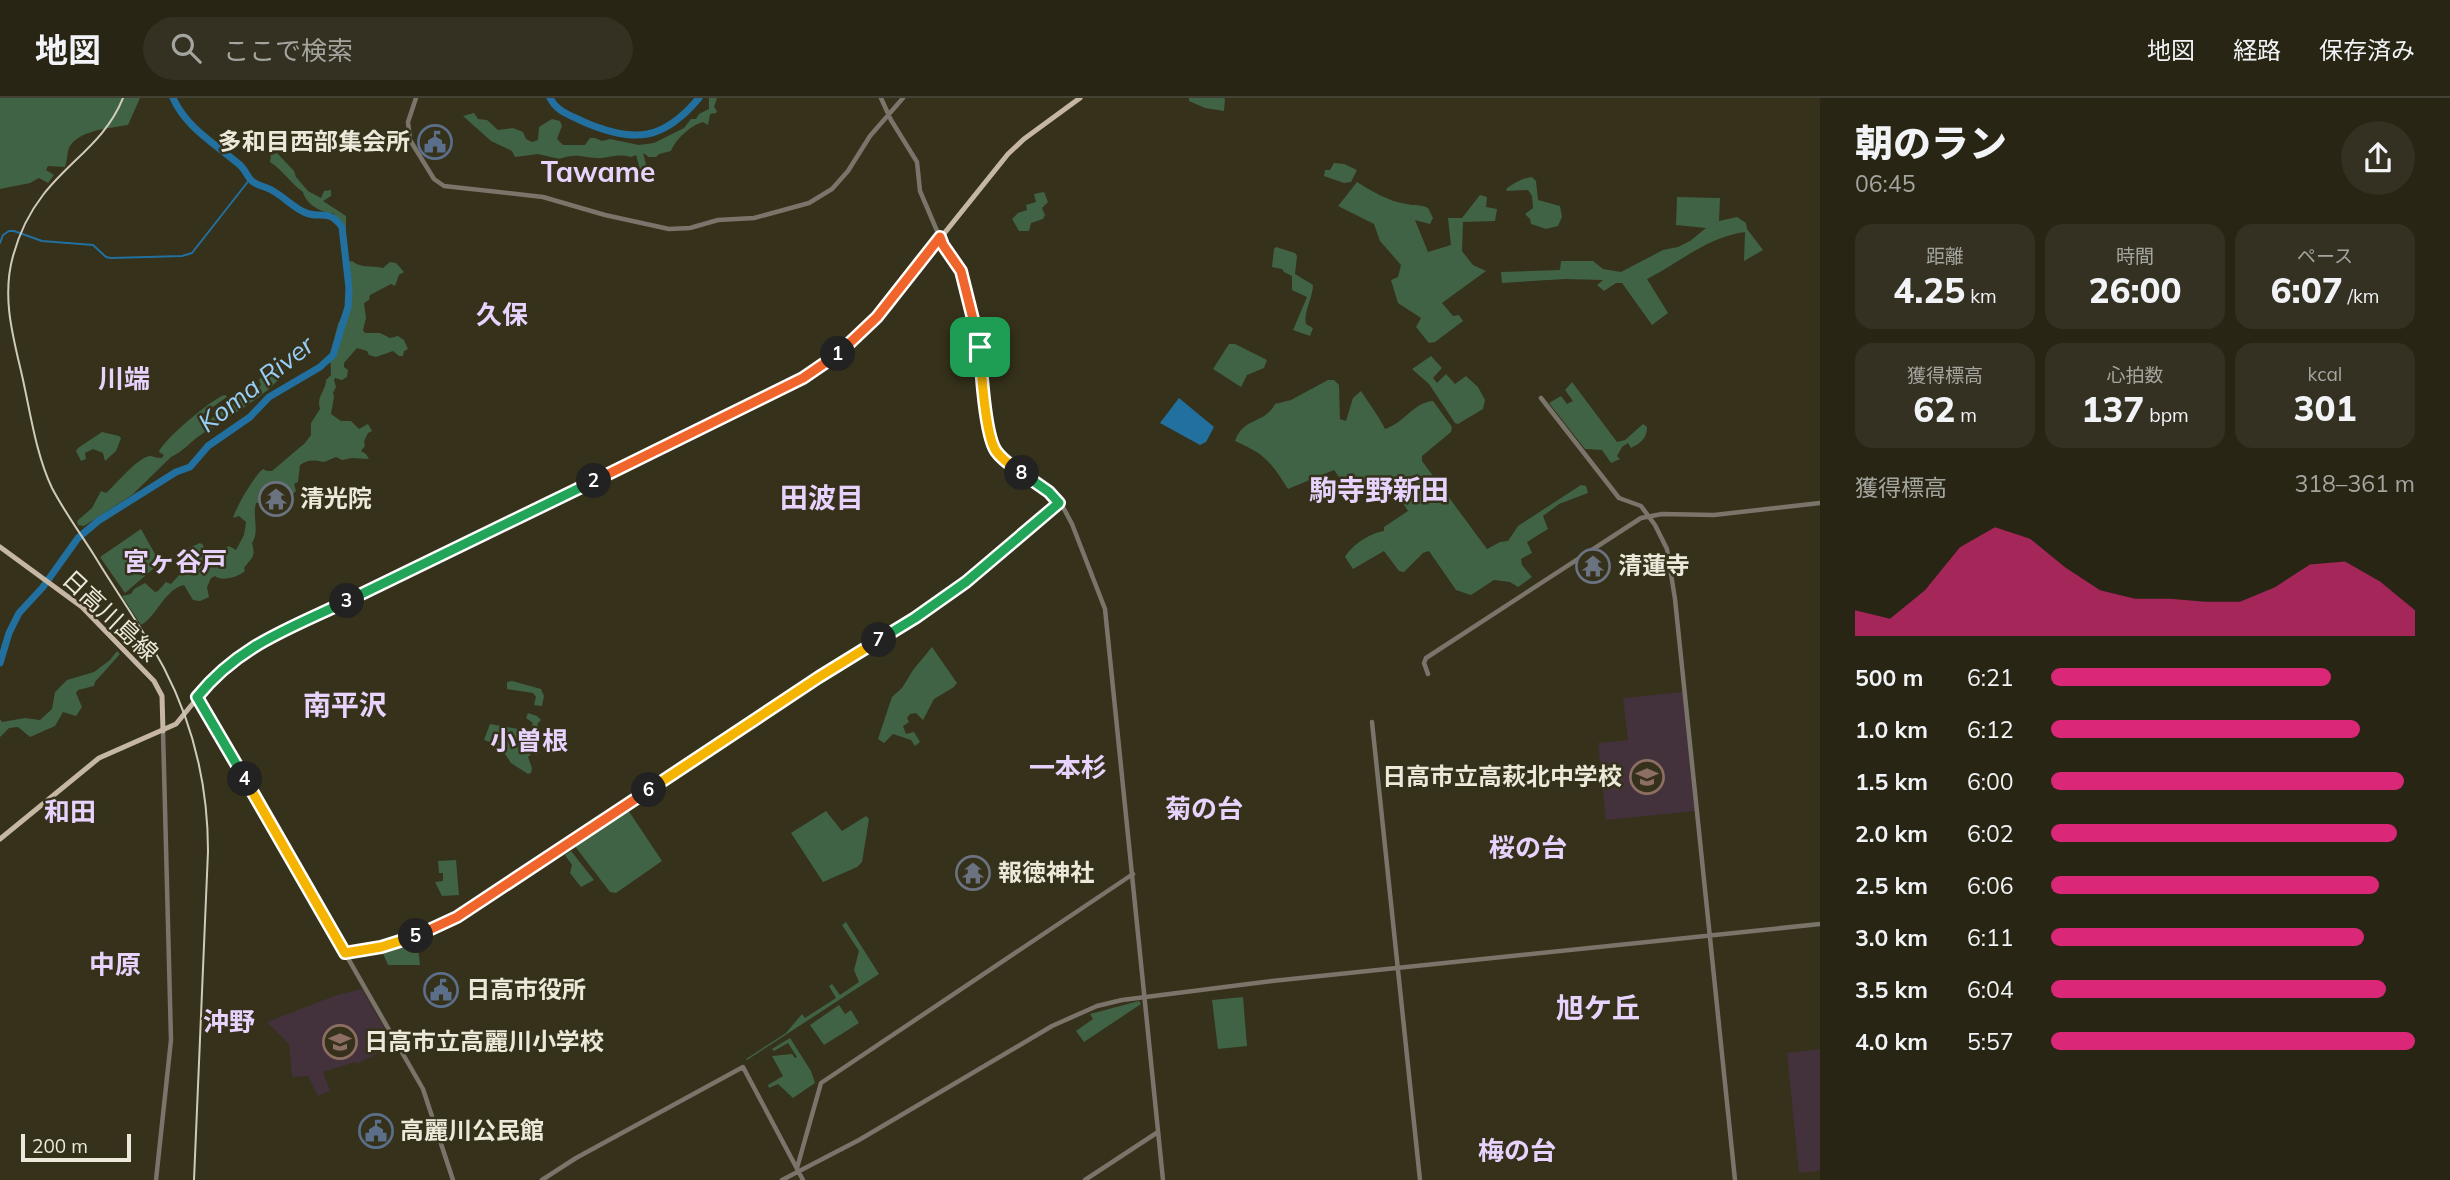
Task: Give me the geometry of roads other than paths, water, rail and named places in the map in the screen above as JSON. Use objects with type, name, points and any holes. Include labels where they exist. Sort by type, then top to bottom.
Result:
[{"type":"main road","points":[[0,839],[99,758],[176,724],[223,667],[255,645],[803,378],[839,353],[867,328],[1008,154],[1024,138],[1080,98]]},
{"type":"main road","name":"日高川島線","points":[[0,547],[87,612],[154,681],[162,696],[163,731]]},
{"type":"street","points":[[416,98],[408,122],[410,140],[439,184],[543,197],[605,215],[675,229],[718,220],[754,218],[816,200],[832,189],[848,171],[888,114],[903,98]]},
{"type":"street","points":[[881,98],[917,162],[920,191],[943,245],[961,271],[978,334],[982,388],[994,448],[1003,459],[1049,492],[1059,503],[1072,523],[1105,610],[1164,1180]]},
{"type":"street","points":[[1541,398],[1619,498],[1636,503],[1649,516],[1667,549],[1675,599],[1735,1180]]},
{"type":"street","points":[[345,953],[407,939],[457,917],[819,677],[915,618],[966,582],[1059,503]]},
{"type":"street","points":[[1428,674],[1424,663],[1426,658],[1632,523],[1662,514],[1714,515],[1820,503]]},
{"type":"street","points":[[1655,525],[1662,514]]},
{"type":"street","points":[[197,697],[423,1089],[453,1180]]},
{"type":"street","points":[[1372,722],[1420,1180]]},
{"type":"street","points":[[156,1180],[171,1040],[163,731]]},
{"type":"street","points":[[798,1170],[821,1083],[1133,874]]},
{"type":"street","points":[[782,1180],[859,1140],[1052,1026],[1097,1006],[1144,996],[1820,924]]},
{"type":"street","points":[[542,1180],[576,1158],[743,1067],[803,1180]]},
{"type":"street","points":[[1085,1180],[1158,1132]]},
{"type":"water","points":[[1179,398],[1214,427],[1206,442],[1200,445],[1160,423]]},
{"type":"waterway","name":"Koma River","points":[[0,663],[9,633],[19,613],[43,587],[78,538],[98,521],[176,472],[190,467],[208,446],[250,417],[269,397],[320,367],[333,355],[348,307],[349,288],[342,227],[337,221],[332,217],[304,212],[270,189],[252,181],[241,166],[186,119],[173,98]]},
{"type":"waterway","name":"Koma River","points":[[550,98],[560,110],[584,122],[602,129],[634,135],[661,130],[673,123],[699,98]]},
{"type":"waterway","points":[[0,243],[3,235],[14,231],[42,241],[93,245],[106,257],[111,258],[182,256],[192,253],[250,179]]},
{"type":"railway","points":[[123,98],[107,127],[53,183],[29,216],[13,256],[8,300],[14,342],[46,474],[62,505],[164,668],[183,711],[197,756],[205,803],[208,851],[194,1180]]},
{"type":"place","name":"多和目西部集会所","points":[[435,142]]},
{"type":"place","name":"清光院","points":[[276,499]]},
{"type":"place","name":"清蓮寺","points":[[1593,566]]},
{"type":"place","name":"日高市立高萩北中学校","points":[[1647,777]]},
{"type":"place","name":"報徳神社","points":[[973,873]]},
{"type":"place","name":"日高市役所","points":[[441,990]]},
{"type":"place","name":"日高市立高麗川小学校","points":[[340,1042]]},
{"type":"place","name":"高麗川公民館","points":[[376,1131]]},
{"type":"district","name":"Tawame","points":[[598,172]]},
{"type":"district","name":"久保","points":[[502,315]]},
{"type":"district","name":"川端","points":[[124,379]]},
{"type":"district","name":"駒寺野新田","points":[[1379,490]]},
{"type":"district","name":"田波目","points":[[822,498]]},
{"type":"district","name":"宮ヶ谷戸","points":[[175,562]]},
{"type":"district","name":"南平沢","points":[[345,705]]},
{"type":"district","name":"小曽根","points":[[529,741]]},
{"type":"district","name":"一本杉","points":[[1068,768]]},
{"type":"district","name":"菊の台","points":[[1204,809]]},
{"type":"district","name":"和田","points":[[70,812]]},
{"type":"district","name":"桜の台","points":[[1528,848]]},
{"type":"district","name":"中原","points":[[115,965]]},
{"type":"district","name":"旭ケ丘","points":[[1598,1008]]},
{"type":"district","name":"沖野","points":[[229,1022]]},
{"type":"district","name":"梅の台","points":[[1517,1151]]}]
